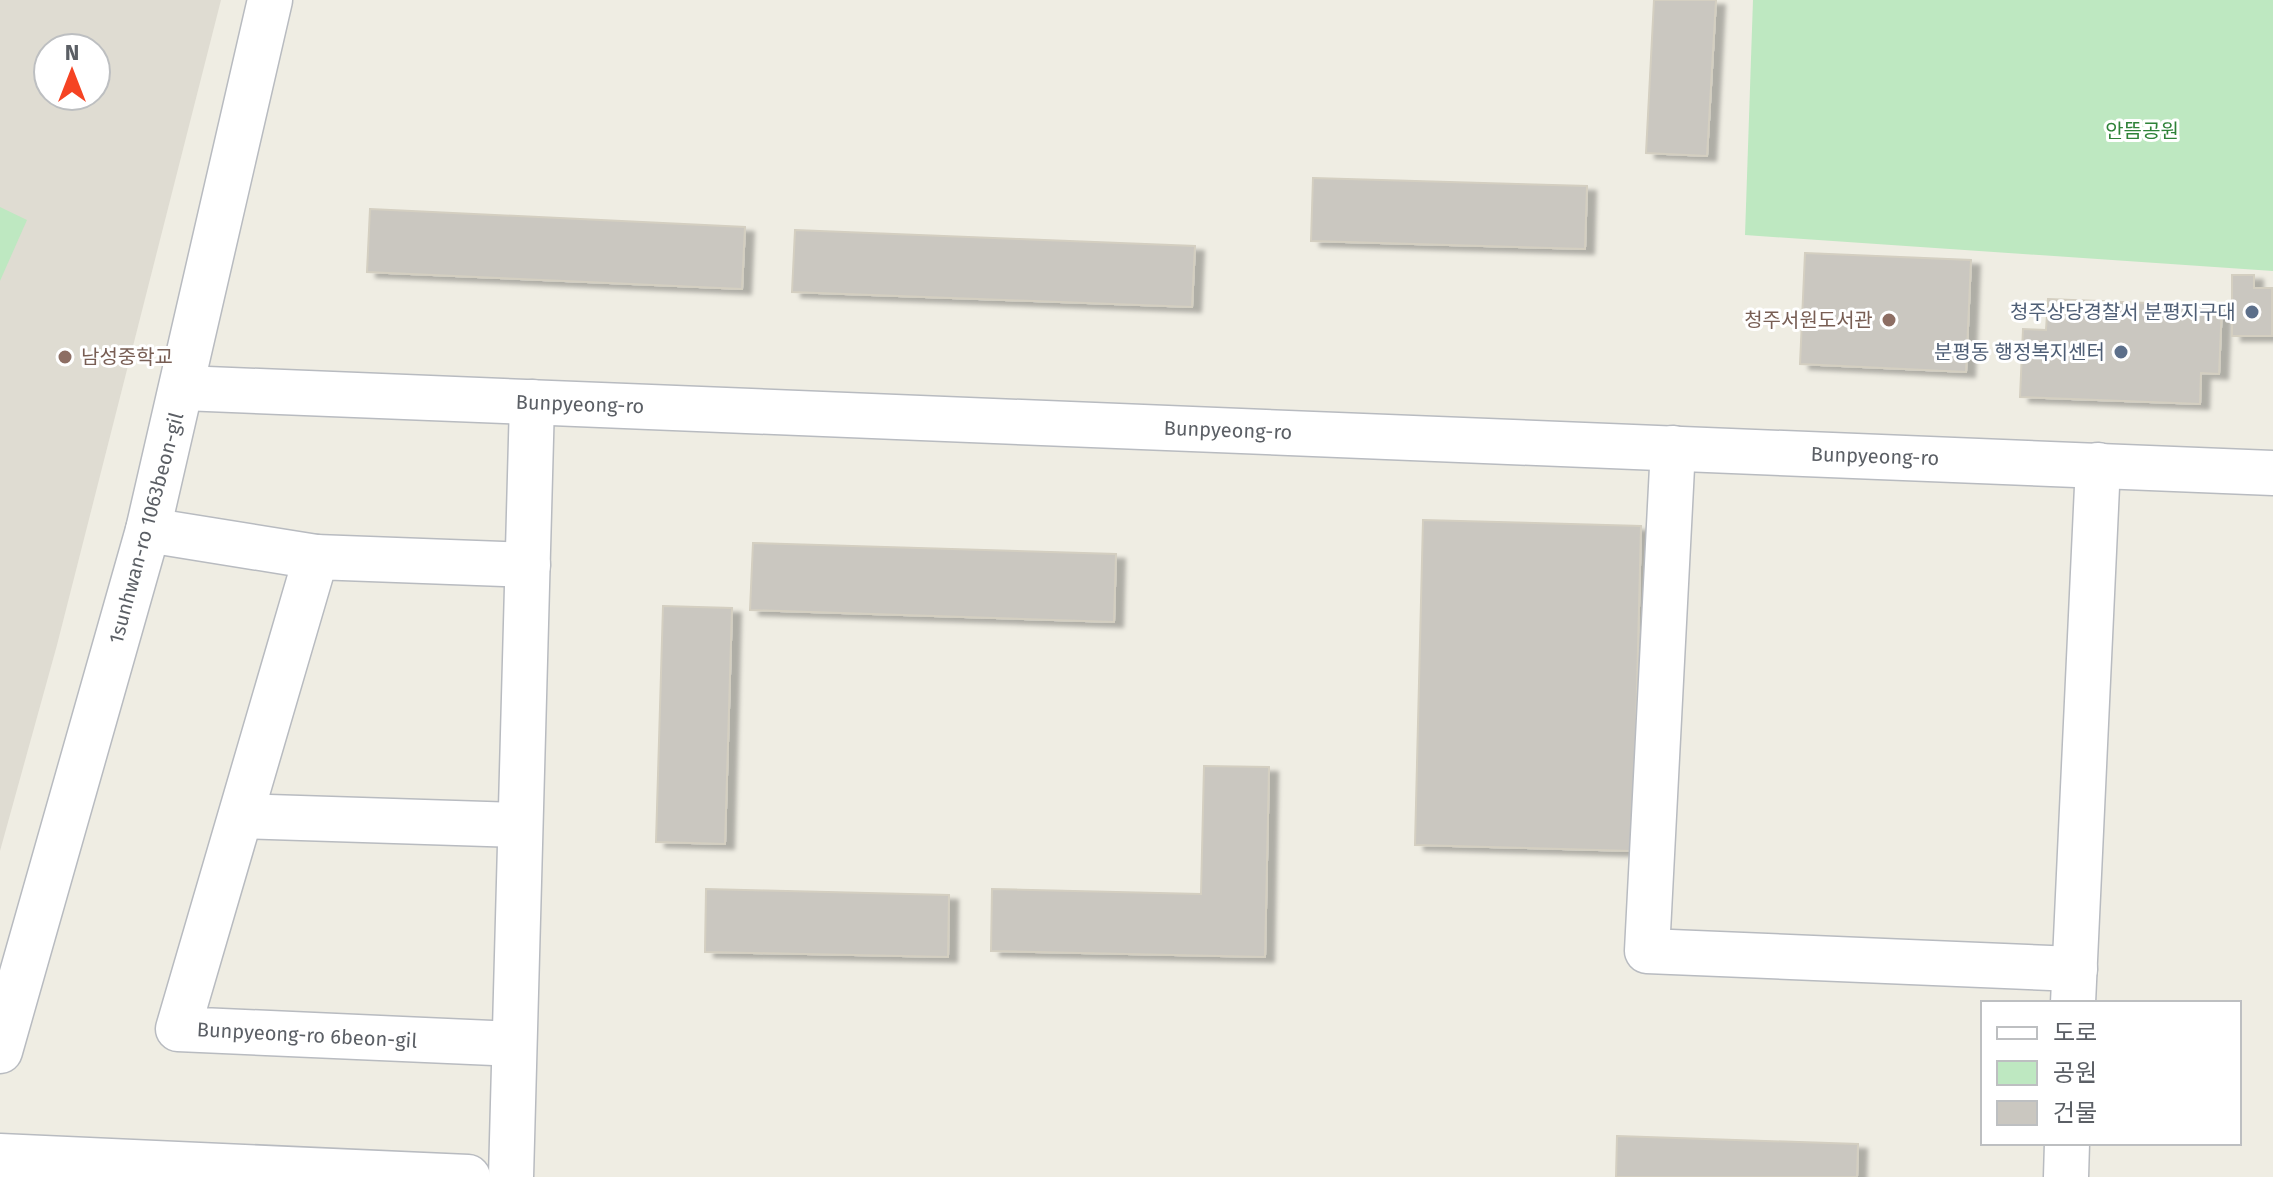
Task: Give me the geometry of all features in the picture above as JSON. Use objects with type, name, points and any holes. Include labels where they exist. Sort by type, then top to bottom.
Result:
[{"type":"street","name":"1sunhwan-ro 1063beon-gil","points":[[0,1051],[148,530],[270,0]]},
{"type":"street","name":"Bunpyeong-ro","points":[[183,388],[2273,473]]},
{"type":"street","points":[[511,1177],[532,402]]},
{"type":"street","points":[[1673,448],[1647,951],[2074,986],[2098,465]]},
{"type":"street","points":[[148,530],[316,557],[528,565]]},
{"type":"street","name":"Bunpyeong-ro 6beon-gil","points":[[316,557],[178,1029],[514,1044]]},
{"type":"street","points":[[241,816],[520,825]]},
{"type":"street","points":[[2066,1177],[2067,1145]]},
{"type":"street","points":[[0,1156],[468,1177]]},
{"type":"shaded area","name":"남성중학교","points":[[0,0],[221,0],[57,645],[0,851]]},
{"type":"green space","name":"안뜸공원","points":[[1753,0],[2273,0],[2273,271],[1745,235]]},
{"type":"green space","points":[[0,207],[27,220],[0,281]]},
{"type":"building","points":[[1654,0],[1716,0],[1707,156],[1646,153]]},
{"type":"building","points":[[1313,178],[1587,186],[1585,249],[1311,241]]},
{"type":"building","points":[[370,209],[745,227],[742,289],[367,272]]},
{"type":"building","points":[[795,230],[1195,246],[1192,307],[792,292]]},
{"type":"building","points":[[1805,253],[1971,260],[1966,372],[1800,364]]},
{"type":"building","name":"청주상당경찰서 분평지구대","points":[[2232,275],[2254,275],[2254,288],[2272,288],[2272,336],[2232,336]]},
{"type":"building","name":"분평동 행정복지센터","points":[[2048,299],[2222,306],[2219,374],[2201,373],[2200,404],[2020,397],[2023,329],[2046,330]]},
{"type":"building","points":[[1423,520],[1641,526],[1633,851],[1415,845]]},
{"type":"building","points":[[753,543],[1116,554],[1114,622],[750,610]]},
{"type":"building","points":[[663,606],[732,608],[725,844],[656,842]]},
{"type":"building","points":[[1204,766],[1269,767],[1265,957],[991,951],[992,889],[1201,894]]},
{"type":"building","points":[[706,889],[949,895],[948,957],[705,952]]},
{"type":"building","points":[[1617,1136],[1858,1144],[1857,1177],[1616,1177]]},
{"type":"place","name":"청주상당경찰서 분평지구대","points":[[2252,312]]},
{"type":"place","name":"청주서원도서관","points":[[1889,320]]},
{"type":"place","name":"분평동 행정복지센터","points":[[2121,352]]},
{"type":"place","name":"남성중학교","points":[[65,357]]}]
